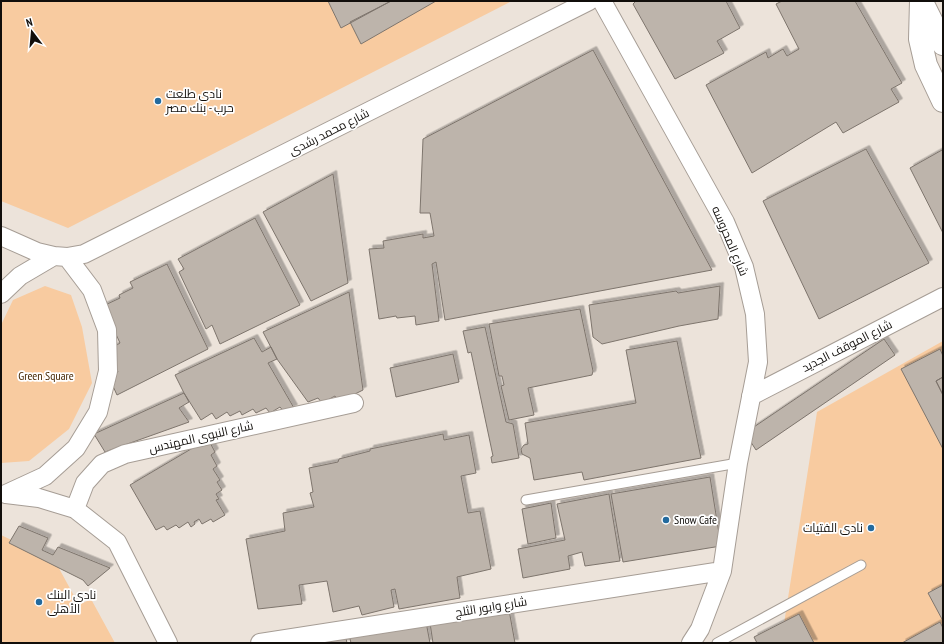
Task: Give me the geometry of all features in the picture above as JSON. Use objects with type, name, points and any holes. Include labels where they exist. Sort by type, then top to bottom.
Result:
[{"type":"main road","points":[[921,1],[943,44]]},
{"type":"main road","points":[[921,1],[920,39],[926,64],[943,101]]},
{"type":"street","name":"شارع محمد رشدى","points":[[1,236],[37,252],[61,256],[84,254],[589,1]]},
{"type":"street","name":"شارع المحروسه","points":[[602,1],[725,222],[744,266],[755,314],[758,362],[738,463],[722,571],[700,628],[691,643]]},
{"type":"street","points":[[1,294],[20,276],[61,256],[92,290],[107,330],[108,372],[98,412],[76,448],[45,476],[4,493]]},
{"type":"street","name":"شارع الموقف الجديد","points":[[751,396],[943,297]]},
{"type":"street","name":"شارع النبوى المهندس","points":[[75,509],[84,483],[102,464],[125,454],[354,403]]},
{"type":"street","points":[[4,493],[39,498],[75,509],[117,542],[168,643]]},
{"type":"street","name":"شارع وابور الثلج","points":[[260,643],[722,571]]},
{"type":"lane","points":[[526,500],[738,463]]},
{"type":"lane","points":[[717,643],[861,565]]},
{"type":"green space","name":"نادى طلعت حرب - بنك مصر","points":[[1,1],[512,1],[68,228],[1,201]]},
{"type":"green space","name":"Green Square","points":[[45,286],[71,295],[82,327],[92,383],[69,429],[29,461],[1,463],[1,325],[13,300]]},
{"type":"green space","name":"نادى الفتيات","points":[[943,341],[943,643],[781,643],[817,412]]},
{"type":"green space","name":"نادى البنك الأهلى","points":[[1,535],[55,561],[79,605],[91,599],[115,643],[1,643]]},
{"type":"building","points":[[328,1],[391,1],[341,28]]},
{"type":"building","points":[[391,1],[436,1],[361,44],[350,22]]},
{"type":"building","points":[[636,1],[726,1],[740,28],[717,41],[724,53],[675,79],[633,4]]},
{"type":"building","points":[[782,1],[855,1],[902,83],[891,89],[899,102],[843,133],[836,122],[752,173],[706,85],[766,52],[768,58],[783,49],[787,56],[799,49],[776,4]]},
{"type":"building","points":[[593,50],[712,270],[445,320],[436,262],[432,264],[439,321],[416,325],[415,316],[397,318],[396,316],[379,319],[369,249],[384,248],[383,241],[423,234],[423,238],[434,236],[430,213],[420,213],[423,139]]},
{"type":"building","points":[[866,149],[929,263],[819,319],[763,201]]},
{"type":"building","points":[[942,150],[943,152],[943,233],[910,168]]},
{"type":"building","points":[[333,174],[348,283],[311,301],[263,212]]},
{"type":"building","points":[[255,218],[300,305],[220,344],[212,325],[206,329],[179,272],[184,269],[178,259]]},
{"type":"building","points":[[167,264],[208,349],[117,395],[112,384],[115,382],[112,375],[118,372],[112,359],[112,348],[120,343],[103,306],[120,298],[119,295],[133,288],[130,282]]},
{"type":"building","points":[[720,286],[718,319],[679,326],[602,344],[593,337],[589,305],[676,291],[678,293]]},
{"type":"building","points":[[349,292],[363,390],[339,402],[335,396],[322,403],[318,398],[308,402],[277,359],[263,332]]},
{"type":"building","points":[[580,309],[593,371],[592,375],[528,388],[534,415],[509,420],[501,386],[504,385],[502,376],[499,376],[489,324]]},
{"type":"building","points":[[485,327],[506,422],[513,424],[519,458],[492,463],[491,457],[493,456],[471,352],[468,353],[463,331]]},
{"type":"building","points":[[254,338],[262,352],[271,347],[277,359],[268,363],[294,408],[284,412],[280,407],[270,413],[266,408],[256,413],[253,409],[242,415],[240,411],[230,416],[227,412],[216,419],[212,413],[201,420],[184,393],[175,375]]},
{"type":"building","points":[[884,339],[895,355],[756,450],[745,433]]},
{"type":"building","points":[[677,341],[701,458],[584,480],[582,472],[534,480],[530,458],[522,454],[521,449],[524,445],[528,444],[525,423],[636,403],[626,350]]},
{"type":"building","points":[[940,349],[943,356],[943,377],[936,381],[943,395],[943,449],[901,369]]},
{"type":"building","points":[[453,354],[459,382],[396,397],[390,368]]},
{"type":"building","points":[[943,377],[943,395],[936,381]]},
{"type":"building","points":[[184,393],[189,402],[179,408],[189,422],[105,452],[94,434]]},
{"type":"building","points":[[443,434],[444,440],[469,435],[476,473],[461,476],[468,513],[480,511],[491,569],[457,577],[460,598],[399,609],[395,589],[391,590],[394,607],[362,615],[359,606],[333,612],[327,581],[299,585],[302,604],[258,609],[246,539],[285,531],[283,513],[314,507],[310,493],[313,492],[309,468],[338,462],[339,459],[370,451],[370,449]]},
{"type":"building","points":[[208,439],[215,452],[211,455],[217,466],[213,469],[220,480],[217,482],[222,490],[216,494],[219,499],[216,500],[225,515],[213,522],[211,519],[202,524],[199,519],[194,522],[195,524],[191,527],[188,522],[179,528],[176,525],[167,530],[164,526],[156,530],[130,485]]},
{"type":"building","name":"Snow Cafe","points":[[710,477],[721,546],[623,562],[611,494]]},
{"type":"building","points":[[609,494],[620,561],[585,566],[582,552],[568,556],[570,569],[523,578],[518,549],[565,540],[557,504]]},
{"type":"building","points":[[551,503],[556,538],[528,544],[522,509]]},
{"type":"building","points":[[19,526],[48,538],[42,550],[53,555],[58,547],[110,568],[88,586],[83,580],[9,543]]},
{"type":"building","points":[[943,585],[943,621],[928,593]]},
{"type":"building","points":[[509,610],[515,643],[433,643],[430,623]]},
{"type":"building","points":[[799,614],[814,643],[757,643],[754,637]]},
{"type":"building","points":[[426,622],[430,643],[351,643],[349,635]]},
{"type":"building","points":[[940,622],[943,628],[943,643],[902,643]]},
{"type":"building","points":[[345,634],[347,643],[299,643]]},
{"type":"place","name":"نادى طلعت حرب - بنك مصر","points":[[158,101]]},
{"type":"place","name":"Snow Cafe","points":[[666,520]]},
{"type":"place","name":"نادى الفتيات","points":[[871,528]]},
{"type":"place","name":"نادى البنك الأهلى","points":[[39,602]]}]
